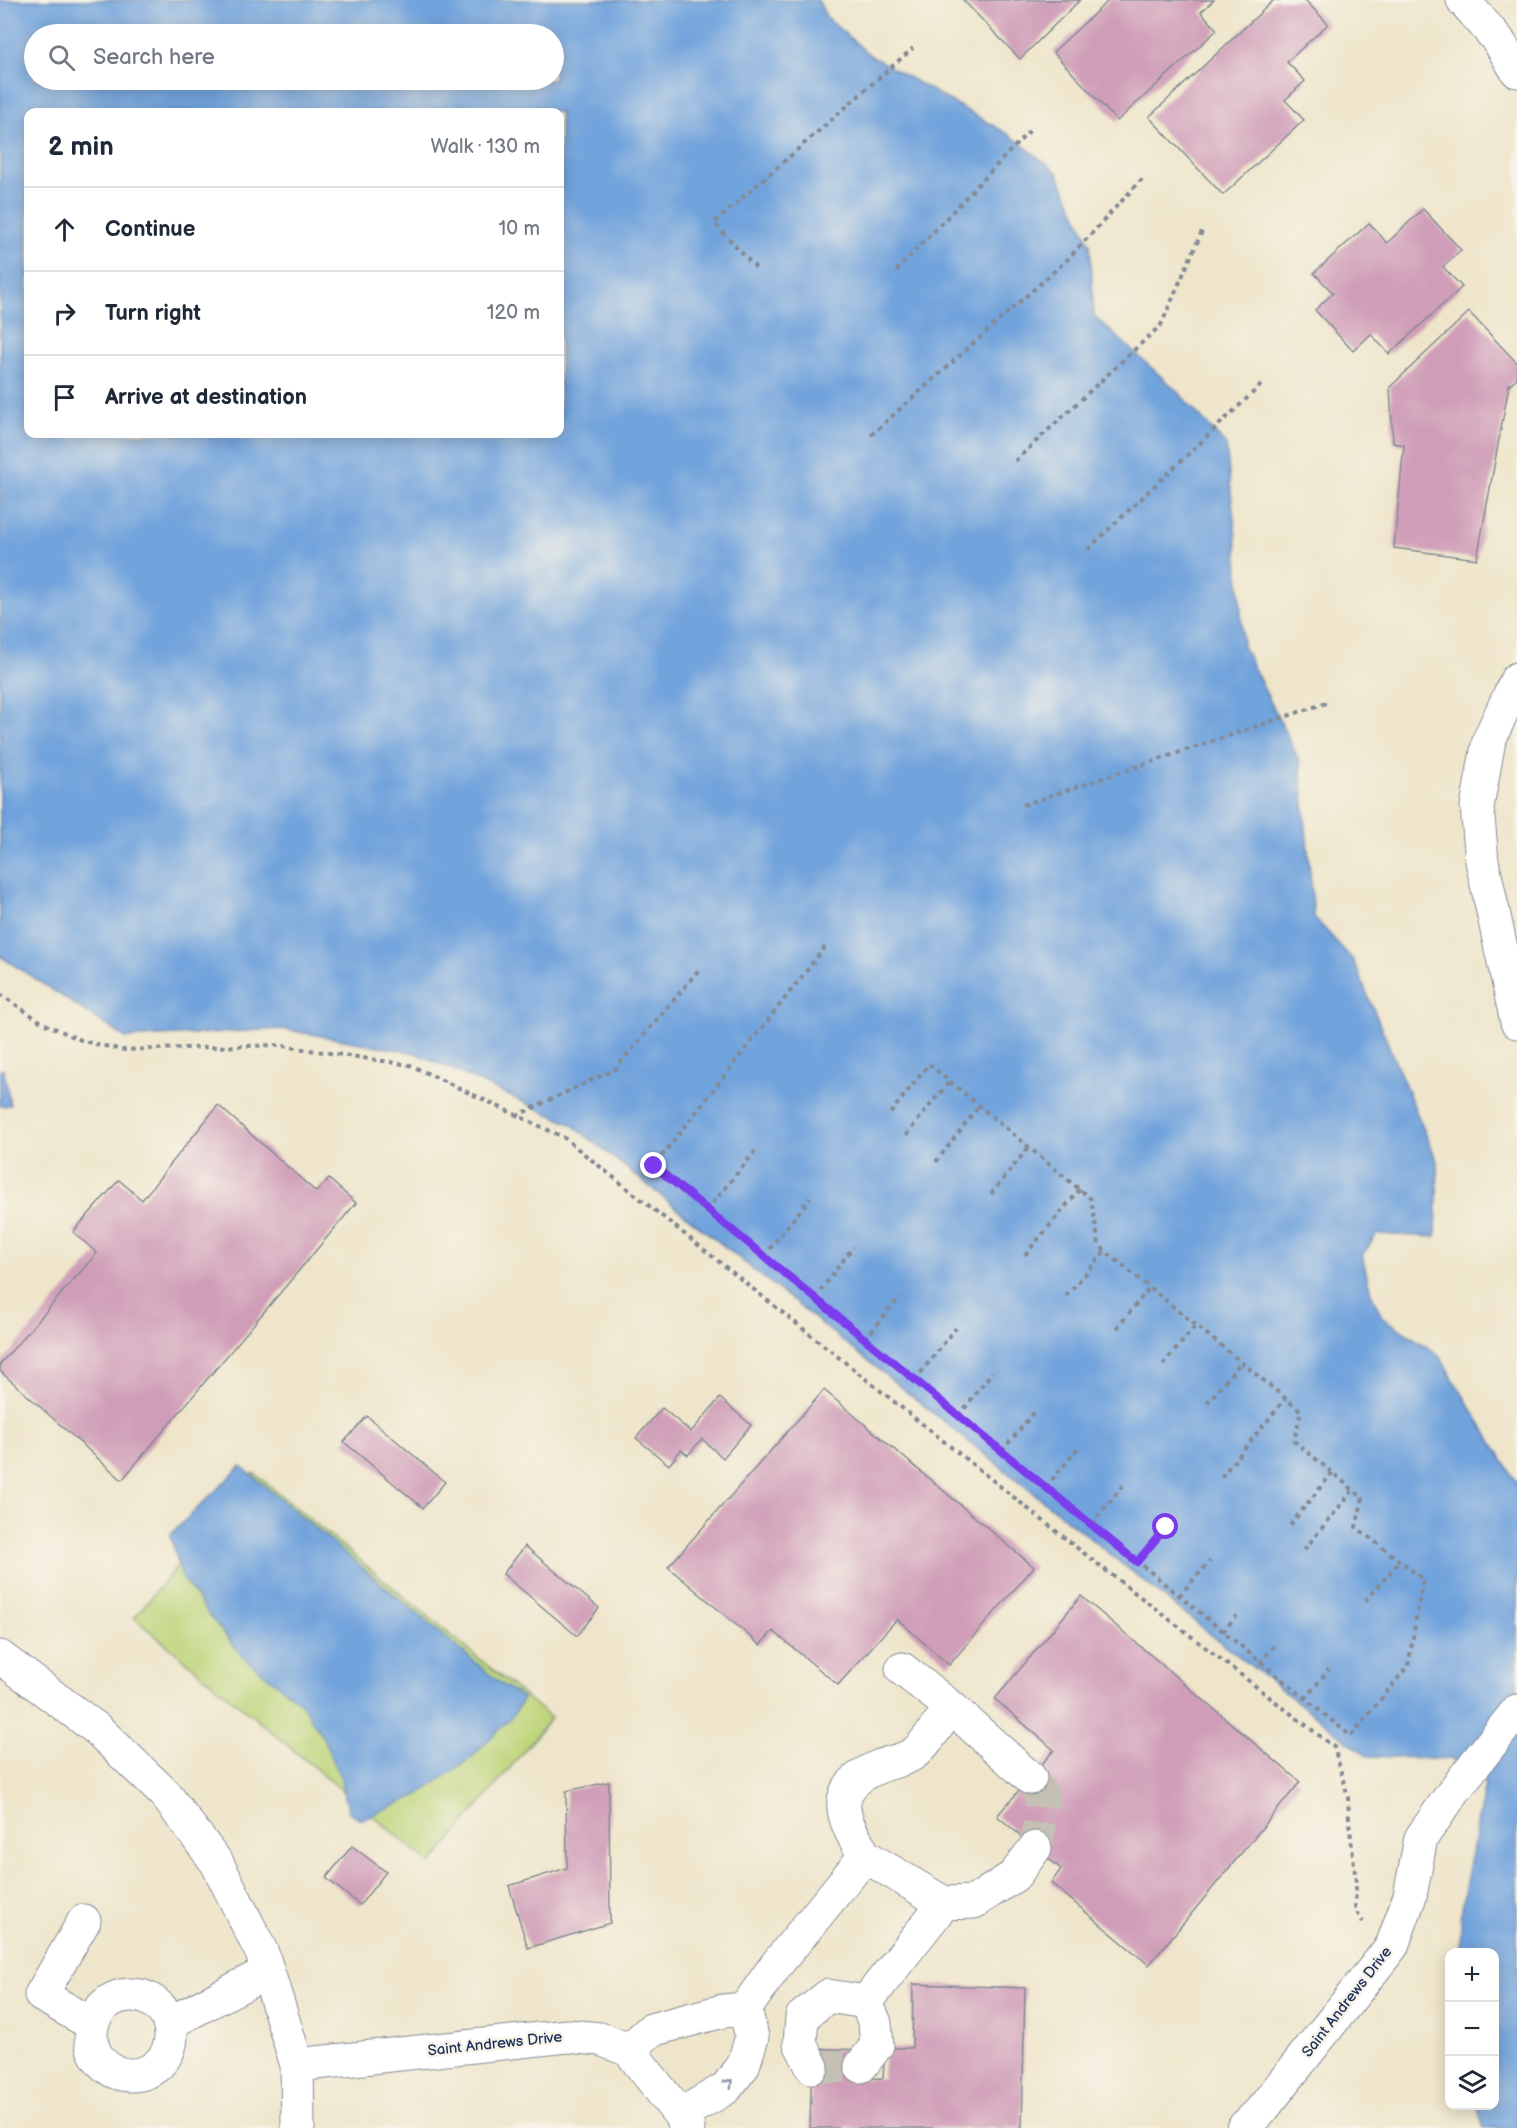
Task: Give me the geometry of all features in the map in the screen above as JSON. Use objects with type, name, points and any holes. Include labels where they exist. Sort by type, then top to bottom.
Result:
[{"type":"street","points":[[1463,0],[1498,40],[1517,71]]},
{"type":"street","points":[[1517,679],[1489,740],[1477,807],[1482,861],[1517,1022]]},
{"type":"street","points":[[0,1657],[97,1729],[165,1794],[217,1863],[261,1953],[297,2065],[298,2128]]},
{"type":"street","points":[[902,1669],[951,1707],[1030,1778]]},
{"type":"street","points":[[951,1707],[914,1754],[878,1767],[854,1781],[843,1799],[848,1827],[865,1856],[944,1903],[974,1902],[1014,1876],[1035,1848]]},
{"type":"street","name":"Saint Andrews Drive","points":[[1243,2128],[1260,2112],[1392,1946],[1410,1896],[1421,1838],[1456,1788],[1517,1711]]},
{"type":"street","points":[[745,2009],[723,2011],[651,2030],[629,2050],[684,2121],[726,2088],[743,2066],[752,2037],[745,2009],[776,1965],[865,1856]]},
{"type":"street","points":[[866,2002],[944,1903]]},
{"type":"street","points":[[84,1921],[41,1995],[92,2024]]},
{"type":"street","points":[[170,2023],[267,1972]]},
{"type":"street","points":[[131,1994],[143,1996],[155,2002],[164,2011],[170,2023],[171,2036],[168,2050],[161,2062],[137,2075],[124,2075],[111,2070],[100,2061],[93,2050],[92,2024],[106,2003],[118,1996],[131,1994]]},
{"type":"street","points":[[812,2067],[800,2043],[802,2017],[828,1996],[866,2002]]},
{"type":"street","points":[[861,2066],[877,2045],[875,2023],[866,2002]]},
{"type":"street","name":"Saint Andrews Drive","points":[[297,2065],[568,2036],[600,2039],[629,2050]]},
{"type":"path","points":[[756,267],[714,223],[912,48]]},
{"type":"path","points":[[896,271],[1031,129]]},
{"type":"path","points":[[871,435],[1068,259],[1142,179]]},
{"type":"path","points":[[1016,461],[1161,325],[1203,229]]},
{"type":"path","points":[[1088,549],[1262,385]]},
{"type":"path","points":[[1023,804],[1326,704]]},
{"type":"path","points":[[825,947],[654,1166],[1351,1736],[1408,1666],[1423,1580],[1356,1527],[1363,1498],[1294,1441],[1301,1411],[1105,1251],[1099,1245],[1091,1199],[929,1064],[889,1115]]},
{"type":"path","points":[[515,1116],[615,1069],[699,970]]},
{"type":"path","points":[[0,994],[43,1023],[83,1041],[122,1050],[276,1045],[410,1065],[563,1137],[1081,1551],[1334,1747],[1348,1797],[1356,1883],[1355,1909],[1366,1928],[1392,1946]]},
{"type":"path","points":[[906,1135],[950,1081]]},
{"type":"path","points":[[936,1162],[980,1106]]},
{"type":"path","points":[[990,1194],[1029,1147]]},
{"type":"path","points":[[707,1209],[758,1148]]},
{"type":"path","points":[[1025,1255],[1080,1190]]},
{"type":"path","points":[[764,1256],[810,1198]]},
{"type":"path","points":[[815,1298],[853,1247]]},
{"type":"path","points":[[1066,1296],[1105,1251]]},
{"type":"path","points":[[1117,1329],[1150,1287]]},
{"type":"path","points":[[865,1339],[900,1297]]},
{"type":"path","points":[[1163,1365],[1196,1325]]},
{"type":"path","points":[[915,1380],[956,1328]]},
{"type":"path","points":[[1207,1403],[1241,1362]]},
{"type":"path","points":[[959,1416],[992,1372]]},
{"type":"path","points":[[1221,1477],[1286,1398]]},
{"type":"path","points":[[1002,1451],[1035,1411]]},
{"type":"path","points":[[1046,1487],[1079,1447]]},
{"type":"path","points":[[1290,1525],[1333,1472]]},
{"type":"path","points":[[1092,1524],[1125,1484]]},
{"type":"path","points":[[1304,1550],[1353,1490]]},
{"type":"path","points":[[1137,1562],[1166,1527]]},
{"type":"path","points":[[1179,1596],[1210,1561]]},
{"type":"path","points":[[1365,1601],[1400,1561]]},
{"type":"path","points":[[1224,1632],[1237,1616]]},
{"type":"path","points":[[1260,1663],[1276,1644]]},
{"type":"path","points":[[1305,1699],[1329,1669]]},
{"type":"green space","points":[[254,1473],[551,1718],[431,1864],[134,1618]]},
{"type":"water","points":[[0,0],[818,0],[827,18],[871,56],[1010,135],[1057,172],[1090,244],[1094,316],[1176,390],[1226,445],[1237,547],[1243,646],[1300,762],[1314,917],[1353,960],[1438,1164],[1436,1237],[1377,1234],[1362,1255],[1371,1293],[1383,1318],[1438,1354],[1517,1483],[1517,2128],[1484,2128],[1478,2110],[1499,2110],[1499,1948],[1460,1948],[1462,1903],[1485,1784],[1452,1759],[1367,1756],[1210,1634],[571,1124],[416,1053],[282,1029],[126,1038],[0,956]]},
{"type":"water","points":[[0,1070],[4,1070],[10,1105],[0,1106]]},
{"type":"water","points":[[241,1466],[500,1683],[523,1698],[515,1713],[472,1757],[418,1795],[360,1820],[348,1811],[342,1781],[323,1738],[301,1703],[243,1657],[182,1577],[170,1535]]},
{"type":"building","points":[[963,0],[1080,0],[1020,59]]},
{"type":"building","points":[[1109,0],[1214,0],[1201,12],[1217,30],[1117,121],[1053,52]]},
{"type":"building","points":[[1274,0],[1305,0],[1328,24],[1287,62],[1305,81],[1285,100],[1304,120],[1223,195],[1149,117]]},
{"type":"building","points":[[1423,209],[1461,250],[1443,267],[1462,287],[1389,354],[1371,334],[1353,351],[1315,310],[1333,293],[1314,273],[1369,223],[1387,243]]},
{"type":"building","points":[[1469,312],[1517,363],[1517,378],[1509,385],[1477,559],[1394,548],[1404,445],[1393,443],[1390,387]]},
{"type":"building","points":[[218,1105],[316,1192],[329,1179],[356,1203],[122,1480],[0,1371],[0,1364],[97,1253],[73,1232],[119,1180],[142,1200]]},
{"type":"building","points":[[824,1390],[1034,1567],[949,1665],[897,1619],[838,1685],[773,1631],[760,1645],[668,1567]]},
{"type":"building","points":[[720,1398],[751,1425],[723,1458],[702,1439],[688,1455],[681,1450],[669,1465],[636,1438],[662,1408],[691,1432]]},
{"type":"building","points":[[367,1416],[445,1482],[423,1508],[344,1442]]},
{"type":"building","points":[[525,1546],[599,1608],[577,1636],[503,1574]]},
{"type":"building","points":[[1081,1596],[1300,1782],[1149,1965],[1051,1883],[1061,1869],[997,1816],[1054,1750],[995,1699]]},
{"type":"building","points":[[609,1782],[610,1923],[528,1948],[509,1886],[567,1868],[566,1791]]},
{"type":"building","points":[[352,1846],[386,1872],[360,1905],[326,1878]]},
{"type":"building","points":[[913,1984],[1025,1988],[1022,2128],[810,2128],[812,2048],[862,2050],[861,2079],[883,2078],[885,2048],[912,2048]]},
{"type":"tunnel","points":[[1030,1778],[1042,1795],[1040,1824],[1035,1848]]},
{"type":"tunnel","points":[[812,2067],[861,2066]]},
{"type":"route","points":[[654,1166],[1137,1562],[1166,1527]]}]
